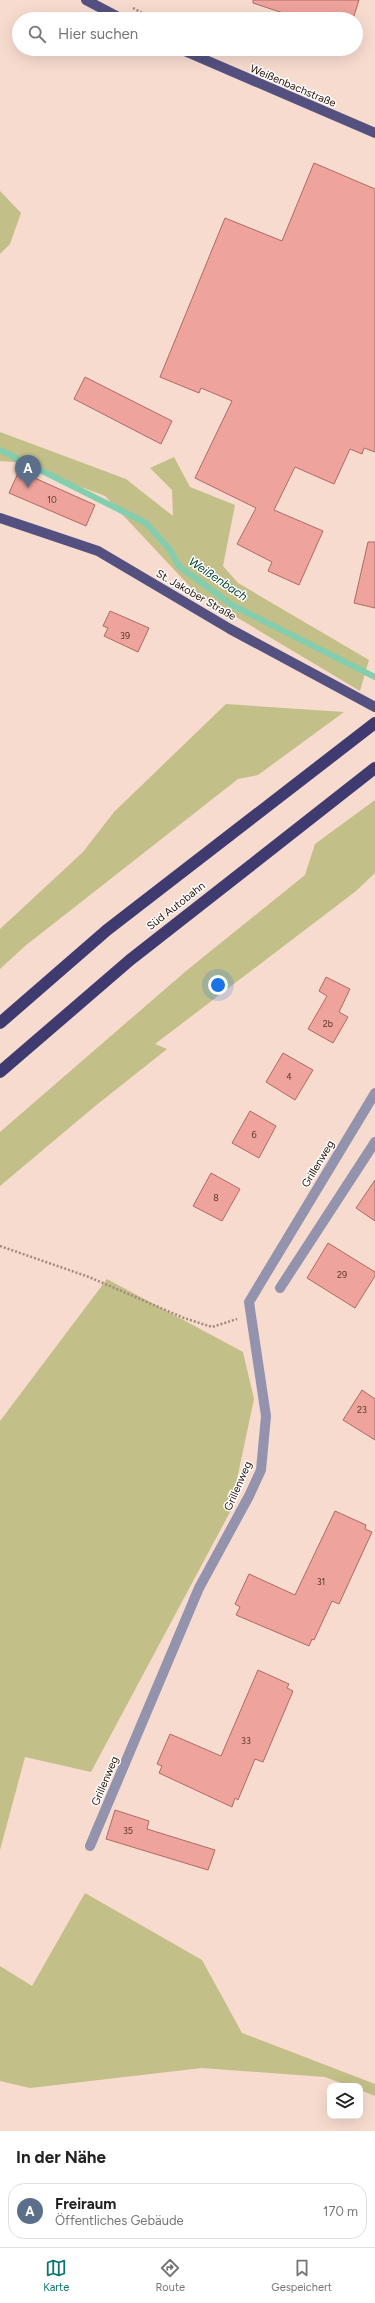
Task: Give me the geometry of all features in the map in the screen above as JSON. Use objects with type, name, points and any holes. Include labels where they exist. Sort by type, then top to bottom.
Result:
[{"type":"highway","points":[[0,1023],[107,930],[290,787],[375,723]]},
{"type":"highway","name":"Süd Autobahn","points":[[0,1072],[130,960],[312,815],[375,768]]},
{"type":"main road","points":[[86,0],[109,12]]},
{"type":"main road","name":"Weißenbachstraße","points":[[196,56],[375,133]]},
{"type":"main road","name":"St. Jakober Straße","points":[[0,518],[98,551],[230,629],[375,708]]},
{"type":"street","name":"Grillenweg","points":[[90,1846],[198,1588],[249,1496],[261,1470],[266,1416],[249,1302],[375,1093]]},
{"type":"street","points":[[280,1288],[375,1142]]},
{"type":"path","points":[[0,1246],[89,1277],[184,1318],[212,1327],[237,1319],[249,1302]]},
{"type":"shaded area","points":[[0,191],[21,213],[10,244],[0,254]]},
{"type":"shaded area","points":[[0,432],[126,479],[173,516],[172,490],[150,468],[174,457],[190,487],[235,505],[223,566],[238,583],[369,660],[360,691],[196,593],[105,496],[14,462],[0,461]]},
{"type":"shaded area","points":[[226,704],[344,712],[258,775],[238,779],[25,946],[0,969],[0,929],[83,852],[114,812]]},
{"type":"shaded area","points":[[375,800],[375,873],[356,891],[155,1044],[167,1049],[94,1107],[0,1186],[0,1132],[186,971],[305,875],[315,844]]},
{"type":"shaded area","points":[[107,1279],[243,1352],[254,1399],[230,1512],[91,1772],[25,1757],[0,1850],[0,1421]]},
{"type":"shaded area","points":[[85,1893],[202,1960],[242,2033],[375,2084],[375,2096],[363,2091],[363,2083],[341,2083],[325,2077],[202,2068],[30,2088],[0,2081],[0,1966],[32,1986]]},
{"type":"building","points":[[253,0],[359,0],[355,12],[280,12],[253,3]]},
{"type":"building","points":[[314,163],[375,189],[375,452],[364,448],[362,454],[350,449],[334,484],[295,467],[274,510],[323,531],[299,585],[268,571],[272,562],[237,544],[256,508],[195,478],[232,401],[201,388],[199,393],[160,377],[225,218],[282,241]]},
{"type":"building","points":[[85,377],[172,421],[161,444],[74,399]]},
{"type":"building","points":[[19,471],[95,505],[86,526],[9,493]]},
{"type":"building","points":[[368,542],[375,542],[375,608],[354,603]]},
{"type":"building","points":[[110,611],[149,628],[138,652],[104,636],[108,628],[103,626]]},
{"type":"building","points":[[326,977],[350,989],[339,1012],[348,1017],[333,1043],[308,1029],[327,996],[319,991]]},
{"type":"building","points":[[283,1053],[313,1070],[295,1100],[266,1082]]},
{"type":"building","points":[[250,1111],[276,1126],[259,1158],[232,1143]]},
{"type":"building","points":[[211,1173],[240,1189],[222,1221],[193,1206]]},
{"type":"building","points":[[375,1180],[375,1221],[356,1208]]},
{"type":"building","points":[[328,1243],[375,1272],[375,1276],[355,1308],[307,1278]]},
{"type":"building","points":[[362,1390],[375,1399],[375,1440],[343,1420]]},
{"type":"building","points":[[335,1511],[366,1525],[365,1529],[372,1532],[339,1604],[332,1601],[314,1640],[312,1639],[309,1646],[236,1615],[240,1607],[235,1604],[249,1574],[295,1595]]},
{"type":"building","points":[[258,1670],[289,1684],[287,1688],[293,1691],[263,1762],[255,1759],[238,1800],[235,1798],[232,1807],[159,1773],[162,1766],[157,1764],[170,1734],[221,1756]]},
{"type":"building","points":[[115,1810],[149,1821],[147,1829],[215,1850],[208,1870],[106,1839]]},
{"type":"waterway","name":"Weißenbach","points":[[0,450],[146,523],[170,550],[179,566],[232,605],[375,677]]},
{"type":"place","name":"Freiraum","points":[[28,488]]}]
